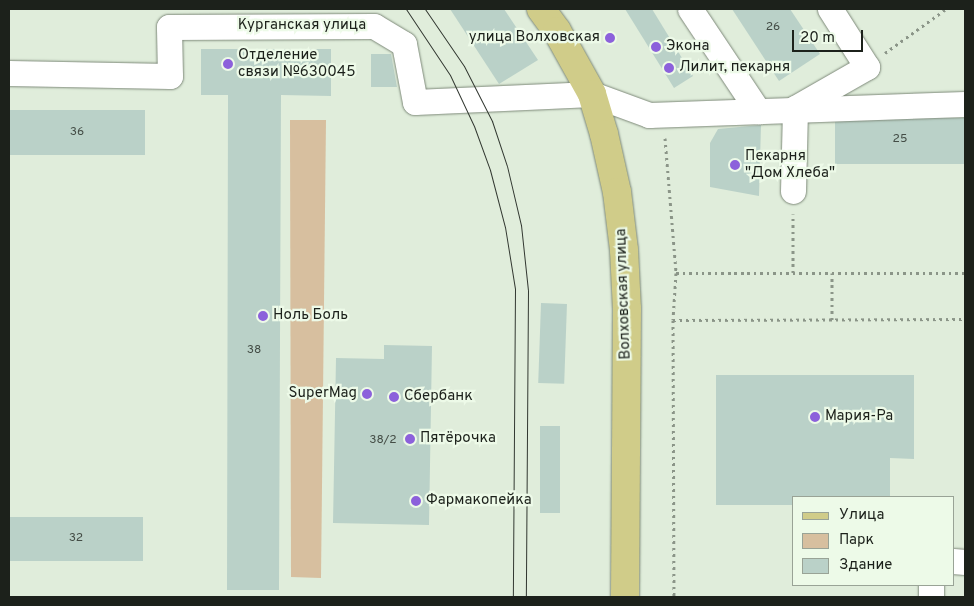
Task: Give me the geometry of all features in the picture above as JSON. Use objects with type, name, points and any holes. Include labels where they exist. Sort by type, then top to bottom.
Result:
[{"type":"main road","name":"Волховская улица","points":[[541,9],[557,31],[592,94],[604,134],[617,192],[624,250],[627,309],[625,597]]},
{"type":"street","points":[[690,9],[758,111]]},
{"type":"street","points":[[795,108],[866,67],[830,9]]},
{"type":"street","name":"Курганская улица","points":[[9,74],[170,76],[169,27],[374,26],[404,44],[415,102],[592,94]]},
{"type":"street","points":[[592,94],[649,115],[795,108],[965,104]]},
{"type":"street","points":[[793,191],[795,108]]},
{"type":"path","points":[[866,67],[946,9]]},
{"type":"path","points":[[649,115],[664,138],[676,273],[673,320],[674,597]]},
{"type":"path","points":[[793,191],[793,273]]},
{"type":"path","points":[[676,273],[965,273]]},
{"type":"path","points":[[832,273],[832,320]]},
{"type":"path","points":[[673,320],[965,320]]},
{"type":"green space","points":[[290,120],[326,120],[321,578],[291,577]]},
{"type":"building","points":[[450,9],[504,9],[538,60],[499,84]]},
{"type":"building","points":[[625,9],[652,9],[693,76],[674,88]]},
{"type":"building","points":[[732,9],[790,9],[820,54],[779,81]]},
{"type":"building","points":[[201,49],[331,49],[331,96],[281,95],[279,590],[227,590],[228,95],[201,95]]},
{"type":"building","points":[[371,54],[391,54],[397,87],[371,87]]},
{"type":"building","points":[[9,110],[145,110],[145,155],[9,155]]},
{"type":"building","points":[[835,118],[965,118],[965,164],[835,164]]},
{"type":"building","name":"Пекарня \"Дом Хлеба\"","points":[[761,125],[759,196],[710,187],[710,143],[718,129]]},
{"type":"building","points":[[541,303],[567,304],[564,384],[538,383]]},
{"type":"building","points":[[384,345],[432,346],[429,525],[333,523],[336,358],[384,359]]},
{"type":"building","name":"Мария-Ра","points":[[716,375],[914,375],[914,459],[890,458],[890,496],[792,496],[792,505],[716,505]]},
{"type":"building","points":[[540,426],[560,426],[560,513],[540,513]]},
{"type":"building","points":[[9,517],[143,517],[143,561],[9,561]]},
{"type":"tram line","points":[[406,9],[450,75],[474,126],[490,170],[505,227],[515,289],[513,597]]},
{"type":"tram line","points":[[425,9],[464,66],[492,121],[507,166],[521,225],[528,290],[526,597]]},
{"type":"place","name":"улица Волховская","points":[[610,38]]},
{"type":"place","name":"Экона","points":[[656,47]]},
{"type":"place","name":"Отделение связи №630045","points":[[228,64]]},
{"type":"place","name":"Лилит, пекарня","points":[[669,68]]},
{"type":"place","name":"Пекарня \"Дом Хлеба\"","points":[[735,165]]},
{"type":"place","name":"Ноль Боль","points":[[263,316]]},
{"type":"place","name":"SuperMag","points":[[367,394]]},
{"type":"place","name":"Сбербанк","points":[[394,397]]},
{"type":"place","name":"Мария-Ра","points":[[815,417]]},
{"type":"place","name":"Пятёрочка","points":[[410,439]]},
{"type":"place","name":"Фармакопейка","points":[[416,501]]}]
